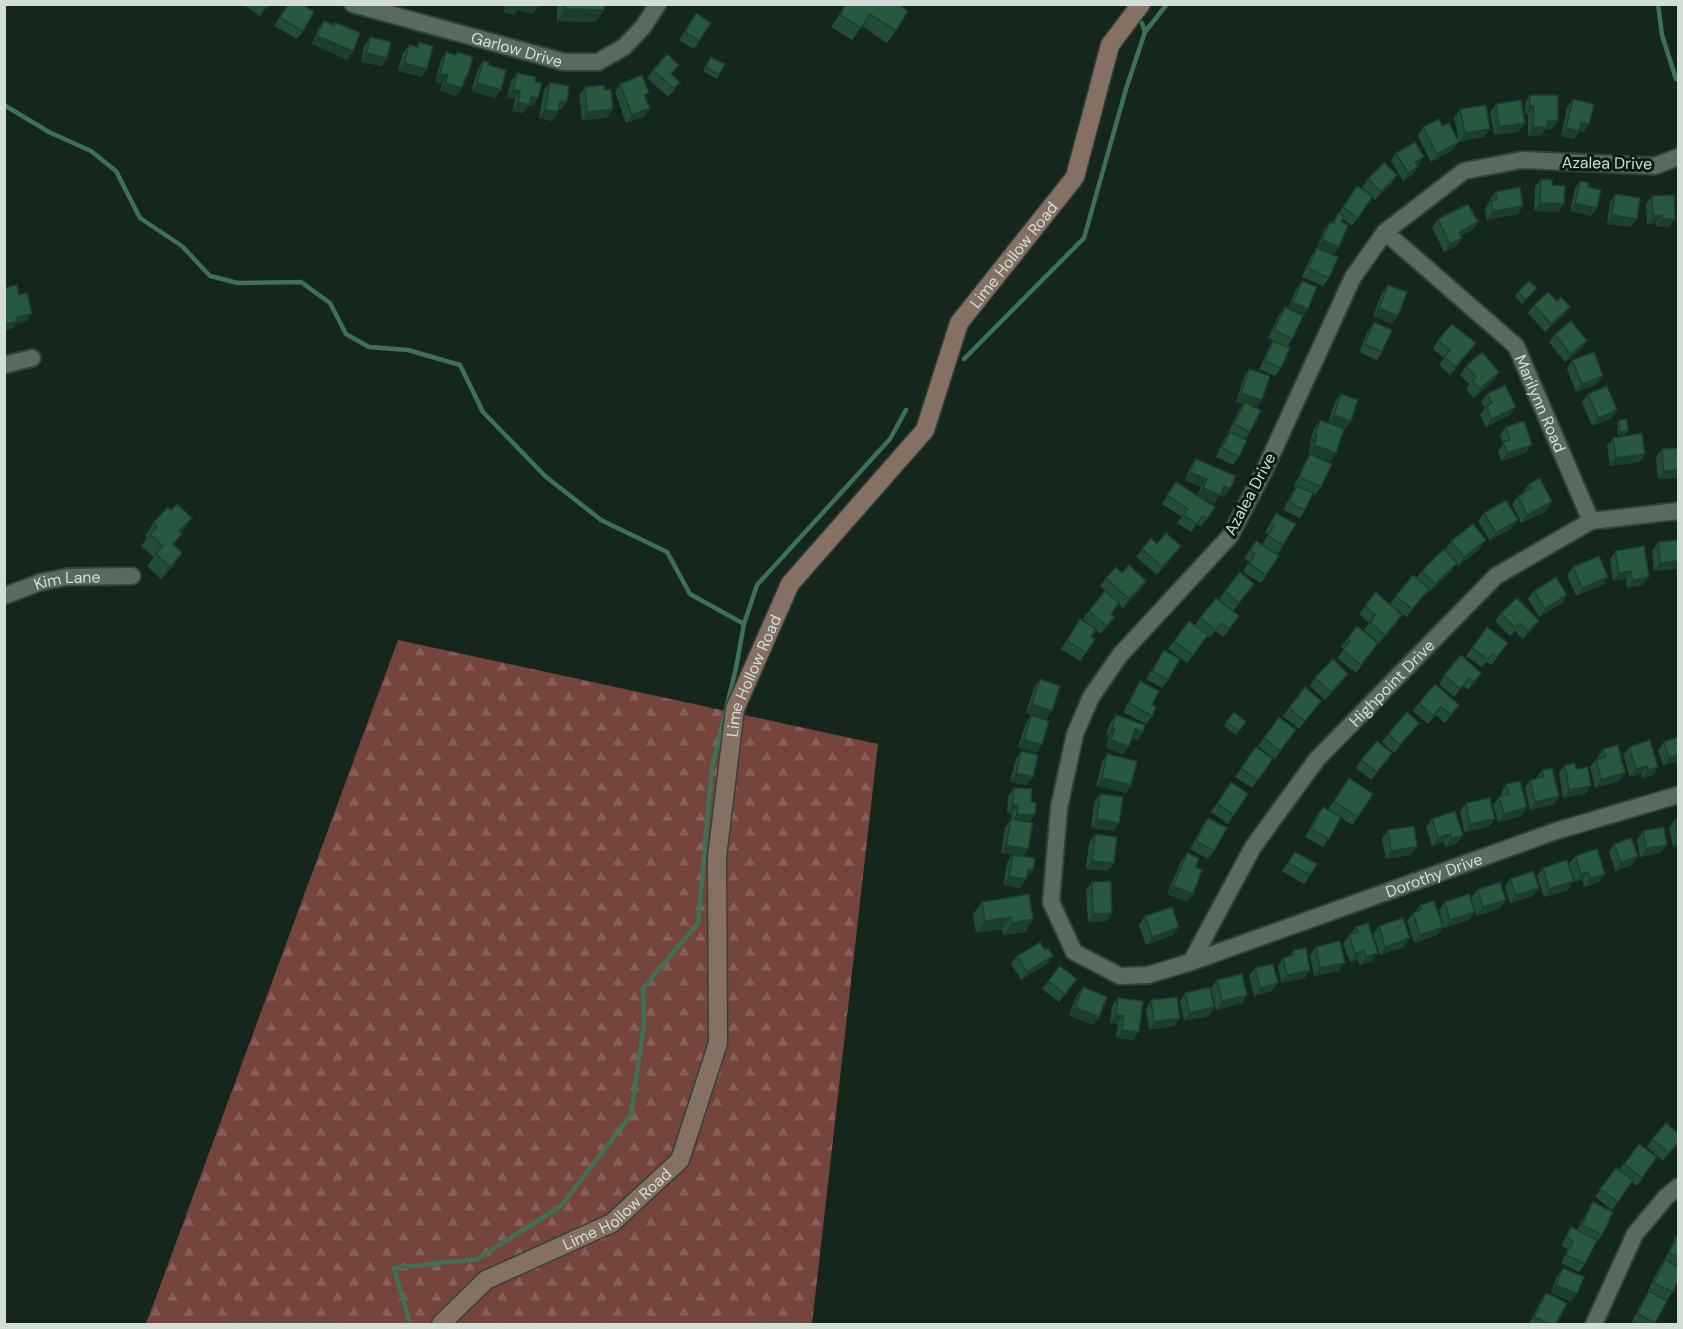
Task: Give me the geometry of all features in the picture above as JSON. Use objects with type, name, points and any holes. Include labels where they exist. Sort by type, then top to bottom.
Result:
[{"type":"street","name":"Garlow Drive","points":[[353,4],[564,62],[589,63],[598,62],[624,47],[643,27],[658,4]]},
{"type":"street","name":"Lime Hollow Road","points":[[441,1324],[486,1280],[612,1223],[680,1160],[718,1043],[717,857],[735,709],[790,584],[925,430],[959,323],[1075,177],[1110,45],[1141,4]]},
{"type":"street","name":"Azalea Drive","points":[[1191,962],[1148,975],[1120,976],[1074,952],[1051,902],[1059,808],[1074,734],[1091,697],[1120,655],[1230,536],[1264,471],[1353,277],[1385,232],[1464,171],[1522,160],[1655,166],[1678,157]]},
{"type":"street","name":"Marilynn Road","points":[[1385,232],[1516,346],[1591,521]]},
{"type":"street","points":[[4,365],[32,358]]},
{"type":"street","name":"Highpoint Drive","points":[[1191,962],[1253,847],[1317,759],[1496,576],[1591,521],[1678,512]]},
{"type":"street","name":"Kim Lane","points":[[4,596],[41,582],[67,577],[132,576]]},
{"type":"street","name":"Dorothy Drive","points":[[1191,962],[1556,831],[1678,795]]},
{"type":"street","points":[[1594,1324],[1635,1234],[1666,1197],[1678,1187]]},
{"type":"green space","points":[[398,640],[878,744],[812,1324],[146,1324]]},
{"type":"building","points":[[288,4],[302,4],[314,12],[303,31],[280,18]]},
{"type":"building","points":[[565,4],[605,4],[604,10],[565,9]]},
{"type":"building","points":[[846,4],[898,4],[908,11],[896,31],[870,14],[861,28],[840,15]]},
{"type":"building","points":[[696,13],[711,23],[699,41],[685,32]]},
{"type":"building","points":[[324,21],[334,25],[335,22],[360,33],[353,51],[317,36]]},
{"type":"building","points":[[370,37],[391,42],[387,58],[366,53]]},
{"type":"building","points":[[419,42],[433,46],[427,69],[404,63],[409,45],[418,47]]},
{"type":"building","points":[[446,52],[456,55],[457,52],[473,57],[462,88],[445,83],[448,75],[440,74]]},
{"type":"building","points":[[667,54],[679,65],[671,74],[680,82],[674,89],[653,70]]},
{"type":"building","points":[[711,57],[725,64],[719,75],[705,67]]},
{"type":"building","points":[[483,61],[489,62],[488,65],[506,70],[501,90],[477,83]]},
{"type":"building","points":[[517,73],[536,77],[535,82],[542,83],[538,98],[531,97],[529,105],[518,102],[520,91],[513,89]]},
{"type":"building","points":[[642,75],[649,93],[644,95],[650,108],[632,115],[620,84]]},
{"type":"building","points":[[550,82],[569,86],[567,102],[560,101],[558,112],[545,110]]},
{"type":"building","points":[[604,85],[605,90],[611,89],[613,109],[587,112],[585,87]]},
{"type":"building","points":[[1530,95],[1558,95],[1558,121],[1547,121],[1547,127],[1533,127],[1534,106],[1530,106]]},
{"type":"building","points":[[1573,99],[1594,104],[1589,124],[1581,123],[1579,131],[1566,128]]},
{"type":"building","points":[[1521,100],[1525,123],[1499,127],[1496,104]]},
{"type":"building","points":[[1486,105],[1490,129],[1465,133],[1460,109]]},
{"type":"building","points":[[1439,119],[1442,126],[1449,123],[1459,142],[1437,154],[1423,127]]},
{"type":"building","points":[[1415,142],[1424,157],[1415,162],[1418,167],[1408,173],[1396,153]]},
{"type":"building","points":[[1384,162],[1397,175],[1381,192],[1368,179]]},
{"type":"building","points":[[1541,179],[1552,180],[1552,185],[1565,186],[1564,204],[1540,203]]},
{"type":"building","points":[[1580,181],[1589,183],[1588,187],[1601,190],[1597,208],[1575,203]]},
{"type":"building","points":[[1357,186],[1373,196],[1358,218],[1343,207]]},
{"type":"building","points":[[1520,187],[1523,206],[1493,211],[1491,201],[1497,199],[1495,192]]},
{"type":"building","points":[[1615,194],[1640,198],[1637,219],[1612,215]]},
{"type":"building","points":[[1674,195],[1675,219],[1662,219],[1662,215],[1653,216],[1652,196]]},
{"type":"building","points":[[1468,204],[1478,222],[1459,232],[1462,238],[1450,244],[1438,219]]},
{"type":"building","points":[[1338,213],[1344,216],[1341,222],[1348,225],[1339,247],[1322,240],[1330,222],[1334,223]]},
{"type":"building","points":[[1317,248],[1338,257],[1329,278],[1308,268]]},
{"type":"building","points":[[1302,281],[1317,287],[1308,309],[1293,302]]},
{"type":"building","points":[[1529,281],[1537,288],[1525,300],[1518,292]]},
{"type":"building","points":[[17,285],[19,295],[27,293],[32,314],[17,317],[18,321],[6,324],[4,321],[4,288]]},
{"type":"building","points":[[1388,285],[1407,292],[1398,316],[1379,308]]},
{"type":"building","points":[[1548,292],[1557,301],[1561,297],[1570,307],[1551,324],[1534,305]]},
{"type":"building","points":[[1285,307],[1303,316],[1292,339],[1274,330]]},
{"type":"building","points":[[1571,321],[1587,341],[1570,354],[1555,334]]},
{"type":"building","points":[[1374,322],[1392,330],[1382,352],[1365,344]]},
{"type":"building","points":[[1452,324],[1476,343],[1456,367],[1444,357],[1450,350],[1438,340]]},
{"type":"building","points":[[1273,341],[1290,348],[1281,368],[1264,361]]},
{"type":"building","points":[[1482,352],[1499,372],[1480,389],[1472,381],[1476,377],[1466,366]]},
{"type":"building","points":[[1594,352],[1603,376],[1582,384],[1572,360]]},
{"type":"building","points":[[1249,369],[1270,376],[1262,400],[1241,393]]},
{"type":"building","points":[[1505,385],[1516,407],[1492,419],[1486,407],[1492,403],[1487,394]]},
{"type":"building","points":[[1607,386],[1617,410],[1598,418],[1588,394]]},
{"type":"building","points":[[1341,394],[1358,400],[1351,421],[1334,415]]},
{"type":"building","points":[[1245,402],[1261,410],[1250,432],[1234,424]]},
{"type":"building","points":[[1627,419],[1628,431],[1620,432],[1619,420]]},
{"type":"building","points":[[1320,420],[1344,429],[1336,453],[1314,445]]},
{"type":"building","points":[[1524,421],[1532,445],[1507,453],[1503,442],[1510,440],[1506,427]]},
{"type":"building","points":[[1230,432],[1247,440],[1239,457],[1222,448]]},
{"type":"building","points":[[1642,433],[1645,454],[1616,458],[1613,438]]},
{"type":"building","points":[[1678,448],[1678,470],[1663,471],[1662,449]]},
{"type":"building","points":[[1310,454],[1332,464],[1321,487],[1299,477]]},
{"type":"building","points":[[1196,459],[1236,476],[1230,489],[1224,486],[1220,495],[1203,488],[1207,479],[1190,472]]},
{"type":"building","points":[[1540,478],[1552,502],[1527,515],[1518,496],[1531,489],[1529,484]]},
{"type":"building","points":[[1176,482],[1215,507],[1207,519],[1202,516],[1197,524],[1183,515],[1188,509],[1167,495]]},
{"type":"building","points":[[1297,486],[1313,493],[1305,510],[1289,502]]},
{"type":"building","points":[[1506,500],[1518,520],[1496,533],[1484,513]]},
{"type":"building","points":[[177,504],[192,518],[179,531],[182,534],[173,544],[182,553],[170,567],[156,554],[163,546],[150,534],[157,527],[153,523],[168,507],[171,510]]},
{"type":"building","points":[[1276,513],[1296,524],[1283,545],[1268,536],[1274,526],[1270,524]]},
{"type":"building","points":[[1473,524],[1486,540],[1464,557],[1451,541]]},
{"type":"building","points":[[1166,533],[1181,546],[1162,567],[1142,549],[1151,538],[1157,544]]},
{"type":"building","points":[[1678,540],[1678,561],[1660,563],[1658,542]]},
{"type":"building","points":[[1256,541],[1279,556],[1266,575],[1249,564],[1255,554],[1250,550]]},
{"type":"building","points":[[1644,546],[1649,577],[1633,580],[1631,571],[1619,573],[1615,551]]},
{"type":"building","points":[[1444,549],[1457,563],[1435,584],[1422,571]]},
{"type":"building","points":[[1599,556],[1608,577],[1582,588],[1573,567]]},
{"type":"building","points":[[1129,565],[1146,581],[1129,599],[1106,578],[1116,567],[1122,573]]},
{"type":"building","points":[[1240,572],[1254,584],[1239,603],[1225,591]]},
{"type":"building","points":[[1413,575],[1429,589],[1412,609],[1396,596]]},
{"type":"building","points":[[1556,577],[1567,595],[1545,609],[1534,591]]},
{"type":"building","points":[[1105,591],[1119,603],[1111,614],[1114,617],[1107,626],[1089,611]]},
{"type":"building","points":[[1376,592],[1402,615],[1385,635],[1370,622],[1375,615],[1365,606]]},
{"type":"building","points":[[1216,598],[1239,616],[1229,629],[1221,623],[1216,630],[1200,618]]},
{"type":"building","points":[[1517,598],[1539,621],[1528,631],[1520,623],[1515,628],[1501,613]]},
{"type":"building","points":[[1080,619],[1096,629],[1091,637],[1095,639],[1086,653],[1067,640]]},
{"type":"building","points":[[1189,621],[1208,635],[1193,655],[1174,641]]},
{"type":"building","points":[[1357,626],[1378,643],[1361,665],[1343,650],[1350,641],[1347,639]]},
{"type":"building","points":[[1487,627],[1508,643],[1497,657],[1492,654],[1488,659],[1472,648]]},
{"type":"building","points":[[1164,650],[1180,659],[1168,680],[1152,671]]},
{"type":"building","points":[[1461,655],[1481,673],[1474,682],[1469,678],[1460,689],[1444,675]]},
{"type":"building","points":[[1333,659],[1348,674],[1331,692],[1315,678]]},
{"type":"building","points":[[1040,679],[1060,686],[1052,711],[1032,704]]},
{"type":"building","points":[[1140,681],[1159,691],[1152,705],[1156,707],[1152,716],[1129,703]]},
{"type":"building","points":[[1435,684],[1459,705],[1451,715],[1441,707],[1433,716],[1419,703]]},
{"type":"building","points":[[1305,687],[1321,701],[1305,721],[1289,708]]},
{"type":"building","points":[[1234,712],[1246,722],[1239,731],[1226,722]]},
{"type":"building","points":[[1407,712],[1419,723],[1400,745],[1388,734]]},
{"type":"building","points":[[1031,715],[1049,721],[1042,745],[1024,739]]},
{"type":"building","points":[[1116,715],[1145,725],[1143,732],[1135,729],[1129,746],[1111,740]]},
{"type":"building","points":[[1279,717],[1296,730],[1280,751],[1264,738]]},
{"type":"building","points":[[1678,737],[1678,755],[1669,758],[1664,742]]},
{"type":"building","points":[[1650,740],[1658,767],[1648,770],[1647,766],[1636,769],[1629,747]]},
{"type":"building","points":[[1377,741],[1392,753],[1377,772],[1361,760]]},
{"type":"building","points":[[1618,745],[1625,773],[1601,779],[1596,759],[1606,757],[1603,749]]},
{"type":"building","points":[[1256,747],[1273,759],[1258,780],[1241,768]]},
{"type":"building","points":[[1021,751],[1038,755],[1033,777],[1016,773]]},
{"type":"building","points":[[1107,754],[1137,761],[1131,785],[1102,778]]},
{"type":"building","points":[[1575,763],[1576,769],[1588,767],[1591,786],[1569,790],[1565,765]]},
{"type":"building","points":[[1552,768],[1559,796],[1535,802],[1530,780],[1543,777],[1542,770]]},
{"type":"building","points":[[1349,778],[1373,794],[1358,817],[1334,801]]},
{"type":"building","points":[[1520,781],[1527,807],[1504,814],[1499,797],[1509,794],[1506,784]]},
{"type":"building","points":[[1231,782],[1248,794],[1234,815],[1217,804]]},
{"type":"building","points":[[1014,788],[1032,789],[1031,802],[1036,803],[1035,815],[1017,814],[1018,805],[1013,805]]},
{"type":"building","points":[[1100,794],[1123,797],[1119,823],[1097,819]]},
{"type":"building","points":[[1490,798],[1495,819],[1470,824],[1466,803]]},
{"type":"building","points":[[1323,807],[1341,817],[1329,839],[1311,829]]},
{"type":"building","points":[[1455,811],[1463,835],[1451,839],[1450,834],[1438,838],[1432,819]]},
{"type":"building","points":[[1208,818],[1227,828],[1214,851],[1196,841]]},
{"type":"building","points":[[1011,819],[1033,823],[1028,849],[1006,845]]},
{"type":"building","points":[[1678,819],[1678,835],[1675,820]]},
{"type":"building","points":[[1414,826],[1417,847],[1391,851],[1388,830]]},
{"type":"building","points":[[1664,827],[1667,845],[1646,849],[1643,831]]},
{"type":"building","points":[[1095,834],[1117,837],[1114,863],[1092,861]]},
{"type":"building","points":[[1631,838],[1638,856],[1621,863],[1614,844]]},
{"type":"building","points":[[1597,849],[1605,874],[1590,879],[1588,872],[1581,874],[1575,856]]},
{"type":"building","points":[[1295,852],[1317,864],[1310,875],[1288,863]]},
{"type":"building","points":[[1187,853],[1199,858],[1196,867],[1202,870],[1193,894],[1173,886]]},
{"type":"building","points":[[1013,855],[1035,858],[1033,870],[1028,869],[1026,879],[1009,876]]},
{"type":"building","points":[[1567,860],[1574,881],[1549,889],[1543,868]]},
{"type":"building","points":[[1533,871],[1539,888],[1516,895],[1510,879]]},
{"type":"building","points":[[1111,881],[1112,913],[1093,914],[1092,882]]},
{"type":"building","points":[[1500,882],[1506,900],[1483,907],[1477,890]]},
{"type":"building","points":[[1029,894],[1033,919],[1012,923],[1011,917],[985,921],[982,902]]},
{"type":"building","points":[[1469,894],[1475,912],[1450,920],[1445,902]]},
{"type":"building","points":[[1434,901],[1443,927],[1420,935],[1413,913],[1421,910],[1420,905]]},
{"type":"building","points":[[1172,907],[1179,927],[1152,937],[1145,916]]},
{"type":"building","points":[[1403,918],[1410,938],[1385,947],[1379,926]]},
{"type":"building","points":[[1368,923],[1378,953],[1366,957],[1364,950],[1355,954],[1349,935],[1358,932],[1356,927]]},
{"type":"building","points":[[1340,941],[1345,963],[1320,968],[1316,947]]},
{"type":"building","points":[[1040,942],[1053,956],[1027,972],[1017,956]]},
{"type":"building","points":[[1306,948],[1310,970],[1287,975],[1283,958],[1294,955],[1293,950]]},
{"type":"building","points":[[1273,964],[1278,983],[1260,988],[1255,968]]},
{"type":"building","points":[[1060,966],[1077,979],[1065,994],[1048,981]]},
{"type":"building","points":[[1242,974],[1247,995],[1222,1001],[1217,980]]},
{"type":"building","points":[[1083,987],[1107,997],[1099,1017],[1075,1007]]},
{"type":"building","points":[[1210,987],[1214,1007],[1190,1013],[1185,993]]},
{"type":"building","points":[[1177,997],[1180,1018],[1154,1022],[1151,1000]]},
{"type":"building","points":[[1118,998],[1143,1001],[1139,1032],[1122,1030],[1124,1016],[1116,1015]]},
{"type":"building","points":[[1666,1123],[1678,1134],[1678,1142],[1669,1153],[1652,1139]]},
{"type":"building","points":[[1639,1144],[1657,1157],[1642,1178],[1624,1164]]},
{"type":"building","points":[[1616,1168],[1633,1180],[1618,1202],[1600,1189]]},
{"type":"building","points":[[1593,1202],[1613,1212],[1602,1235],[1582,1225]]},
{"type":"building","points":[[1571,1227],[1597,1240],[1585,1264],[1566,1255],[1573,1241],[1566,1237]]},
{"type":"building","points":[[1678,1234],[1678,1257],[1669,1253]]},
{"type":"building","points":[[1665,1260],[1678,1266],[1678,1280],[1673,1292],[1654,1283]]},
{"type":"building","points":[[1563,1268],[1584,1277],[1577,1294],[1556,1285]]},
{"type":"building","points":[[1649,1291],[1667,1301],[1655,1323],[1637,1313]]},
{"type":"building","points":[[1546,1293],[1567,1303],[1556,1324],[1550,1324],[1534,1317]]},
{"type":"waterway","points":[[964,359],[1084,238],[1126,89],[1145,32],[1167,4]]},
{"type":"waterway","points":[[1658,4],[1662,35],[1676,79]]},
{"type":"waterway","points":[[1142,23],[1145,32]]},
{"type":"waterway","points":[[4,105],[49,132],[91,151],[116,171],[140,218],[182,246],[210,276],[238,283],[301,282],[330,303],[346,334],[369,347],[408,350],[460,365],[483,412],[545,476],[601,520],[667,552],[690,594],[744,624]]},
{"type":"waterway","points":[[409,1324],[394,1268],[477,1259],[561,1206],[631,1115],[644,1024],[643,988],[698,923],[712,767],[736,668],[744,624],[757,585],[890,439],[906,410]]}]
